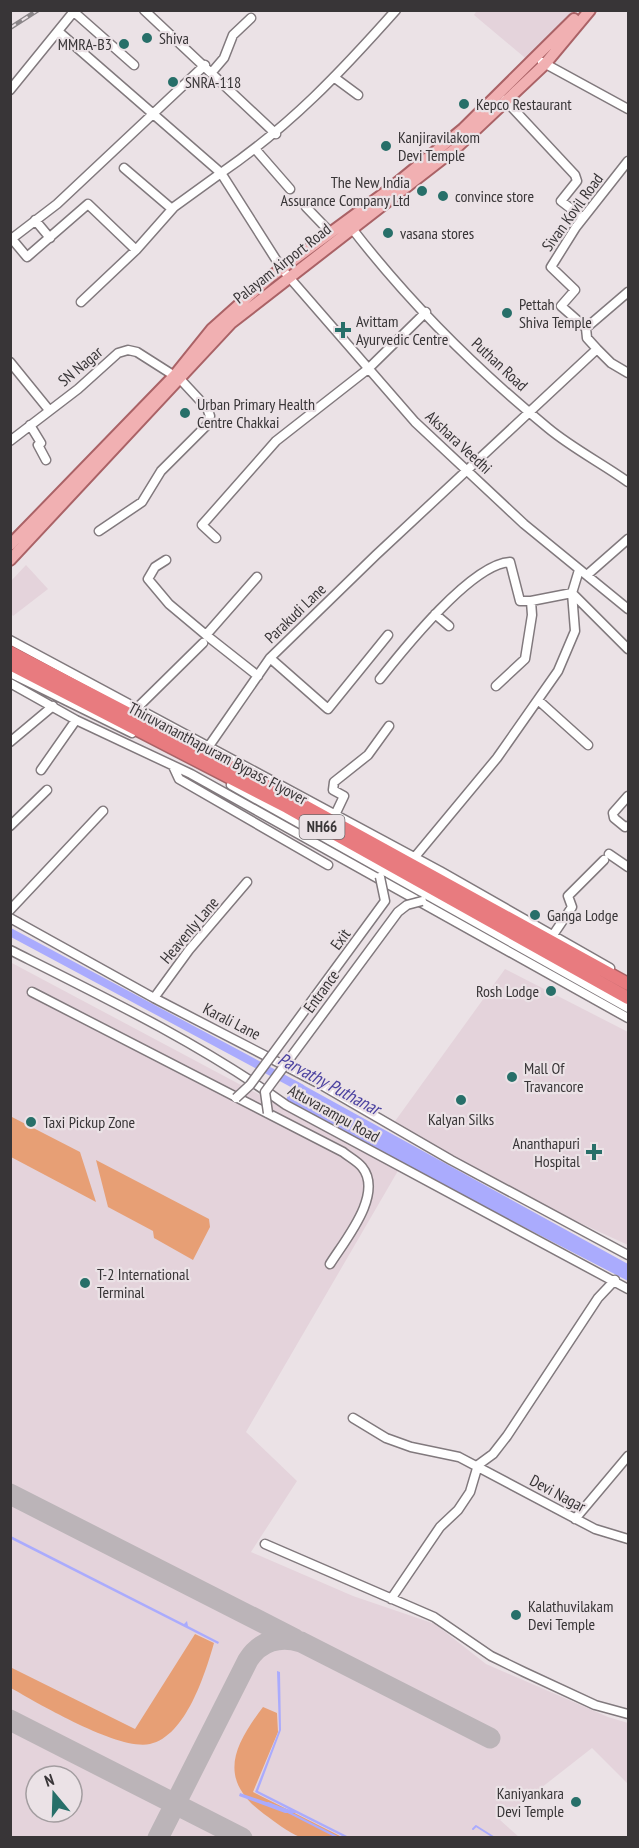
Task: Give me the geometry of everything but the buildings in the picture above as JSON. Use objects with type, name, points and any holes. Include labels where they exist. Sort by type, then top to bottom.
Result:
[{"type":"highway","name":"Thiruvananthapuram Bypass Flyover","points":[[10,652],[290,798],[628,984]]},
{"type":"highway","name":"Thiruvananthapuram Bypass Flyover","points":[[10,664],[287,807],[628,998]]},
{"type":"main road","name":"Palayam Airport Road","points":[[10,545],[231,323],[285,272],[330,232],[349,225],[541,61],[580,10]]},
{"type":"main road","name":"Palayam Airport Road","points":[[285,272],[455,149],[590,10]]},
{"type":"main road","name":"Palayam Airport Road","points":[[10,560],[178,377]]},
{"type":"street","points":[[144,10],[276,134]]},
{"type":"street","points":[[81,302],[136,250],[172,209],[276,134],[335,78],[396,10]]},
{"type":"street","points":[[10,90],[75,11],[134,65]]},
{"type":"street","points":[[136,250],[88,204],[27,257],[11,240],[208,68],[224,58],[233,35],[251,18]]},
{"type":"street","name":"Akshara Veedhi","points":[[59,32],[221,174],[285,272],[415,422],[524,524],[628,609]]},
{"type":"street","points":[[541,61],[628,109]]},
{"type":"street","points":[[335,78],[358,95]]},
{"type":"street","points":[[505,100],[575,175],[577,181],[561,201],[584,218]]},
{"type":"street","points":[[256,150],[290,189]]},
{"type":"street","name":"Sivan Kovil Road","points":[[586,328],[561,306],[575,290],[551,267],[584,218],[628,161]]},
{"type":"street","points":[[124,168],[172,209]]},
{"type":"street","points":[[306,207],[330,232]]},
{"type":"street","points":[[35,220],[50,238]]},
{"type":"street","name":"Puthan Road","points":[[349,225],[382,267],[491,379],[550,430],[628,482]]},
{"type":"street","points":[[628,292],[586,328],[587,338],[597,349],[611,363],[628,373]]},
{"type":"street","points":[[216,538],[202,525],[276,441],[368,369],[426,312]]},
{"type":"street","name":"Parakudi Lane","points":[[388,635],[328,709],[270,658],[466,470],[597,349]]},
{"type":"street","name":"SN Nagar","points":[[10,441],[78,389],[118,353],[128,350],[137,352],[178,377]]},
{"type":"street","points":[[10,362],[49,410]]},
{"type":"street","points":[[99,531],[142,502],[161,471],[208,424],[210,416],[207,408],[178,377]]},
{"type":"street","points":[[30,425],[41,443],[38,445],[46,460]]},
{"type":"street","points":[[414,858],[497,758],[567,656],[575,631],[572,593],[583,572],[628,539]]},
{"type":"street","points":[[166,560],[155,567],[148,579],[169,604],[205,639],[258,676]]},
{"type":"street","points":[[380,679],[435,614],[486,571],[505,562],[510,562],[520,601],[572,593]]},
{"type":"street","points":[[137,708],[205,639],[257,577]]},
{"type":"street","points":[[572,593],[628,649]]},
{"type":"street","points":[[496,686],[525,658],[532,615],[531,601]]},
{"type":"street","points":[[435,614],[449,626]]},
{"type":"street","points":[[10,640],[414,858],[628,978]]},
{"type":"street","points":[[209,746],[270,658]]},
{"type":"street","points":[[10,673],[183,757],[628,1008]]},
{"type":"street","points":[[10,683],[76,720],[231,795],[628,1018]]},
{"type":"street","points":[[538,700],[588,744]]},
{"type":"street","points":[[11,741],[53,706]]},
{"type":"street","points":[[41,770],[76,720]]},
{"type":"street","points":[[335,815],[344,796],[333,790],[334,782],[368,755],[388,726]]},
{"type":"street","points":[[173,766],[179,779],[328,865]]},
{"type":"street","points":[[10,826],[47,789]]},
{"type":"street","points":[[628,796],[613,813],[614,818],[625,827],[628,826]]},
{"type":"street","points":[[10,910],[103,811]]},
{"type":"street","points":[[553,935],[572,907],[568,896],[607,857],[628,867]]},
{"type":"street","name":"Exit","points":[[236,1098],[250,1085],[385,901],[380,877]]},
{"type":"street","name":"Heavenly Lane","points":[[154,998],[189,950],[247,882]]},
{"type":"street","name":"Entrance","points":[[268,1113],[265,1092],[398,912],[407,905],[422,901]]},
{"type":"street","name":"Karali Lane","points":[[10,918],[154,998],[318,1083],[451,1160],[628,1255]]},
{"type":"street","name":"Attuvarampu Road","points":[[10,950],[185,1042],[251,1080],[286,1105],[628,1289]]},
{"type":"street","points":[[32,992],[343,1152],[362,1167],[370,1188],[368,1200],[330,1264]]},
{"type":"street","points":[[391,1599],[440,1527],[458,1510],[470,1492],[478,1465],[494,1454],[534,1399],[598,1298],[615,1280]]},
{"type":"street","name":"Devi Nagar","points":[[353,1418],[403,1444],[459,1457],[478,1465],[595,1529],[628,1539]]},
{"type":"street","points":[[575,1519],[628,1456]]},
{"type":"street","points":[[264,1544],[434,1617],[491,1656],[524,1672],[595,1705],[628,1714]]},
{"type":"shaded area","points":[[477,10],[576,11],[530,62],[474,15]]},
{"type":"shaded area","points":[[26,565],[48,589],[13,616],[11,613],[11,581]]},
{"type":"shaded area","points":[[10,962],[399,1169],[246,1432],[297,1481],[251,1552],[353,1596],[435,1624],[486,1664],[608,1717],[628,1723],[628,1784],[592,1748],[500,1820],[519,1837],[11,1837]]},
{"type":"shaded area","name":"Mall Of Travancore","points":[[505,969],[628,1032],[628,1245],[517,1194],[393,1124]]},
{"type":"shaded area","points":[[10,1116],[80,1152],[96,1202],[11,1157]]},
{"type":"shaded area","points":[[96,1160],[209,1219],[210,1227],[193,1260],[154,1238],[153,1231],[108,1207]]},
{"type":"shaded area","points":[[195,1634],[214,1643],[199,1686],[184,1717],[174,1729],[163,1739],[150,1744],[136,1744],[100,1734],[59,1715],[11,1688],[10,1667],[135,1729]]},
{"type":"shaded area","points":[[263,1707],[277,1713],[278,1732],[253,1792],[342,1837],[310,1839],[295,1835],[264,1814],[249,1801],[240,1789],[235,1776],[238,1750],[252,1722]]},
{"type":"water","points":[[294,1080],[628,1264],[628,1281],[285,1103]]},
{"type":"water","points":[[11,1536],[184,1624],[187,1621],[188,1626],[219,1642],[218,1644],[11,1539]]},
{"type":"water","points":[[277,1671],[280,1672],[281,1730],[258,1791],[349,1837],[344,1837],[296,1813],[285,1813],[239,1796],[240,1793],[290,1810],[255,1792],[279,1730]]},
{"type":"waterway","name":"Parvathy Puthanar","points":[[10,932],[301,1088]]},
{"type":"waterway","points":[[268,1803],[278,1807]]},
{"type":"waterway","points":[[288,1812],[339,1838]]},
{"type":"waterway","points":[[473,1829],[476,1826],[495,1838]]},
{"type":"taxiway","points":[[10,1494],[295,1639]]},
{"type":"taxiway","points":[[158,1838],[248,1660],[258,1648],[271,1641],[286,1639],[301,1642],[490,1738]]},
{"type":"taxiway","points":[[10,1720],[242,1838]]},
{"type":"railway","points":[[10,28],[38,10]]},
{"type":"place","name":"Shiva","points":[[147,38]]},
{"type":"place","name":"MMRA-B3","points":[[124,44]]},
{"type":"place","name":"SNRA-118","points":[[173,82]]},
{"type":"place","name":"Kepco Restaurant","points":[[464,104]]},
{"type":"place","name":"Kanjiravilakom Devi Temple","points":[[386,146]]},
{"type":"place","name":"The New India Assurance Company Ltd","points":[[422,191]]},
{"type":"place","name":"convince store","points":[[443,196]]},
{"type":"place","name":"vasana stores","points":[[388,233]]},
{"type":"place","name":"Pettah Shiva Temple","points":[[507,313]]},
{"type":"place","name":"Avittam Ayurvedic Centre","points":[[343,330]]},
{"type":"place","name":"Urban Primary Health Centre Chakkai","points":[[185,413]]},
{"type":"place","name":"Ganga Lodge","points":[[535,915]]},
{"type":"place","name":"Rosh Lodge","points":[[551,991]]},
{"type":"place","name":"Mall Of Travancore","points":[[512,1077]]},
{"type":"place","name":"Kalyan Silks","points":[[461,1100]]},
{"type":"place","name":"Taxi Pickup Zone","points":[[31,1122]]},
{"type":"place","name":"Ananthapuri Hospital","points":[[594,1152]]},
{"type":"place","name":"T-2 International Terminal","points":[[85,1283]]},
{"type":"place","name":"Kalathuvilakam Devi Temple","points":[[516,1615]]},
{"type":"place","name":"Kaniyankara Devi Temple","points":[[576,1802]]}]
